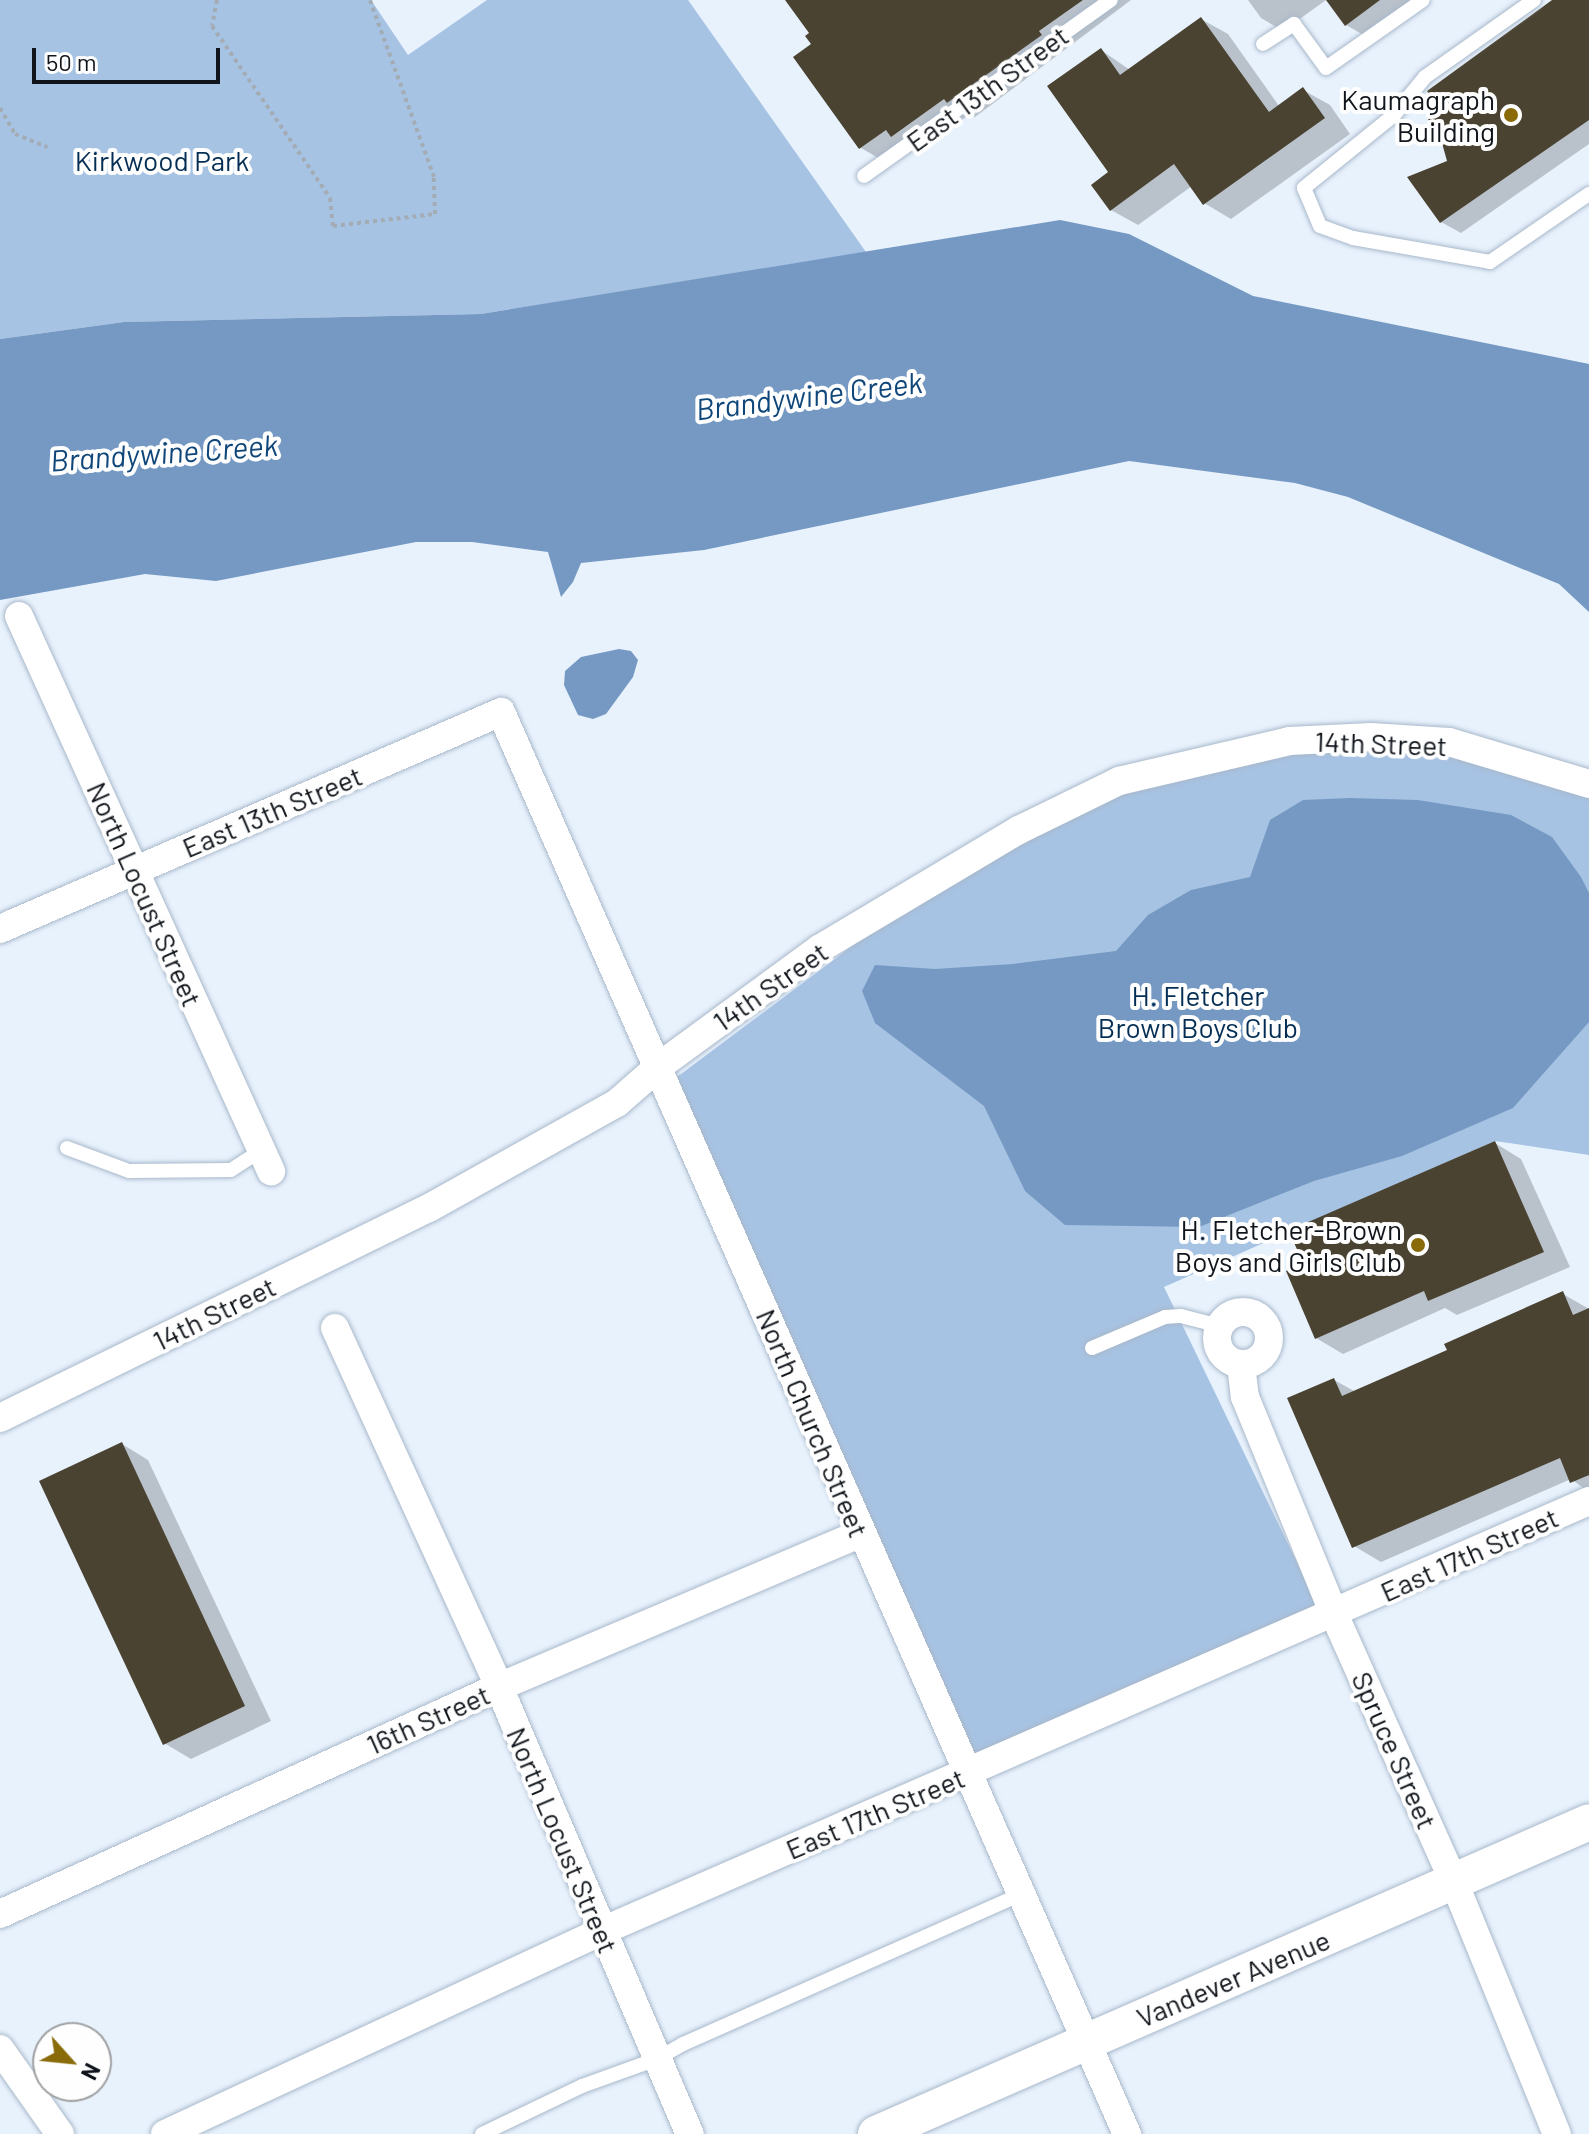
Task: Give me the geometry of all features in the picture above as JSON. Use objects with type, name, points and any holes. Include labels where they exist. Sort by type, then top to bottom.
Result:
[{"type":"street","name":"North Locust Street","points":[[19,616],[267,1161]]},
{"type":"street","name":"East 13th Street","points":[[0,929],[501,712]]},
{"type":"street","name":"North Church Street","points":[[501,712],[860,1534],[1127,2134]]},
{"type":"street","name":"14th Street","points":[[0,1418],[429,1208],[617,1103],[658,1067],[819,949],[1019,830],[1119,781],[1289,741],[1371,737],[1449,742],[1589,784]]},
{"type":"street","points":[[1241,1312],[1256,1315],[1267,1328],[1269,1347],[1253,1363],[1241,1365],[1220,1352],[1216,1339],[1220,1326],[1230,1315],[1241,1312]]},
{"type":"street","name":"North Locust Street","points":[[335,1328],[499,1687],[690,2134]]},
{"type":"street","name":"Spruce Street","points":[[1241,1365],[1245,1397],[1334,1614],[1454,1882],[1557,2134]]},
{"type":"street","name":"East 17th Street","points":[[165,2134],[602,1931],[1589,1501]]},
{"type":"street","name":"16th Street","points":[[0,1914],[499,1687],[860,1534]]},
{"type":"street","name":"Vandever Avenue","points":[[876,2134],[1589,1822]]},
{"type":"street","points":[[0,2049],[60,2134]]},
{"type":"lane","name":"East 13th Street","points":[[864,176],[1111,0]]},
{"type":"lane","points":[[1263,44],[1294,24],[1326,68],[1423,0]]},
{"type":"lane","points":[[1534,0],[1425,77],[1394,115],[1304,188],[1320,226],[1353,238],[1490,262],[1589,194]]},
{"type":"lane","points":[[67,1148],[129,1171],[231,1170],[267,1161]]},
{"type":"lane","points":[[1092,1348],[1165,1317],[1181,1316],[1220,1326]]},
{"type":"lane","points":[[482,2134],[582,2086],[657,2059],[683,2044],[1022,1894]]},
{"type":"path","points":[[217,0],[212,26],[330,198],[333,226],[435,214],[434,177],[370,0]]},
{"type":"path","points":[[0,108],[15,134],[47,147]]},
{"type":"green space","name":"Kirkwood Park","points":[[0,0],[371,0],[408,55],[487,0],[688,0],[866,252],[481,314],[124,322],[0,339]]},
{"type":"green space","name":"H. Fletcher Brown Boys Club","points":[[1320,740],[1445,751],[1589,797],[1589,1155],[1495,1141],[1164,1287],[1318,1606],[974,1757],[677,1077],[891,917],[1110,786]]},
{"type":"water","name":"Brandywine Creek","points":[[1060,220],[1129,234],[1253,296],[1589,364],[1589,612],[1559,584],[1348,497],[1295,483],[1129,461],[704,550],[581,563],[573,582],[561,597],[548,552],[472,542],[416,542],[216,581],[145,574],[0,600],[0,339],[124,322],[481,314]]},
{"type":"water","points":[[619,649],[631,651],[638,660],[633,677],[606,714],[593,719],[578,715],[564,685],[565,671],[581,657]]},
{"type":"water","points":[[1303,800],[1418,800],[1511,815],[1552,837],[1581,877],[1589,893],[1589,1022],[1513,1108],[1402,1156],[1314,1181],[1199,1227],[1065,1225],[1025,1191],[984,1106],[875,1023],[862,991],[875,965],[935,969],[1013,964],[1116,951],[1148,915],[1191,890],[1250,877],[1270,820]]},
{"type":"building","points":[[785,0],[1083,0],[1039,31],[1042,35],[947,103],[944,99],[891,137],[886,130],[859,149],[793,57],[811,44],[805,36],[809,33]]},
{"type":"building","points":[[1326,0],[1380,0],[1345,26]]},
{"type":"building","name":"Kaumagraph Building","points":[[1552,0],[1589,0],[1589,120],[1440,223],[1407,177],[1447,161],[1440,136],[1428,119],[1440,110],[1427,91]]},
{"type":"building","points":[[1201,17],[1269,112],[1303,87],[1325,118],[1203,205],[1174,164],[1110,211],[1091,185],[1108,172],[1047,86],[1101,48],[1120,75]]},
{"type":"building","name":"H. Fletcher-Brown Boys and Girls Club","points":[[1495,1141],[1544,1252],[1428,1301],[1424,1291],[1315,1339],[1286,1271],[1303,1263],[1292,1238],[1303,1234],[1299,1226]]},
{"type":"building","points":[[1563,1291],[1573,1315],[1589,1308],[1589,1475],[1570,1483],[1560,1458],[1352,1548],[1287,1398],[1334,1378],[1342,1396],[1447,1350],[1444,1344]]},
{"type":"building","points":[[122,1442],[245,1706],[163,1745],[39,1481]]},
{"type":"place","name":"Kaumagraph Building","points":[[1511,115]]},
{"type":"place","name":"H. Fletcher-Brown Boys and Girls Club","points":[[1418,1245]]}]
